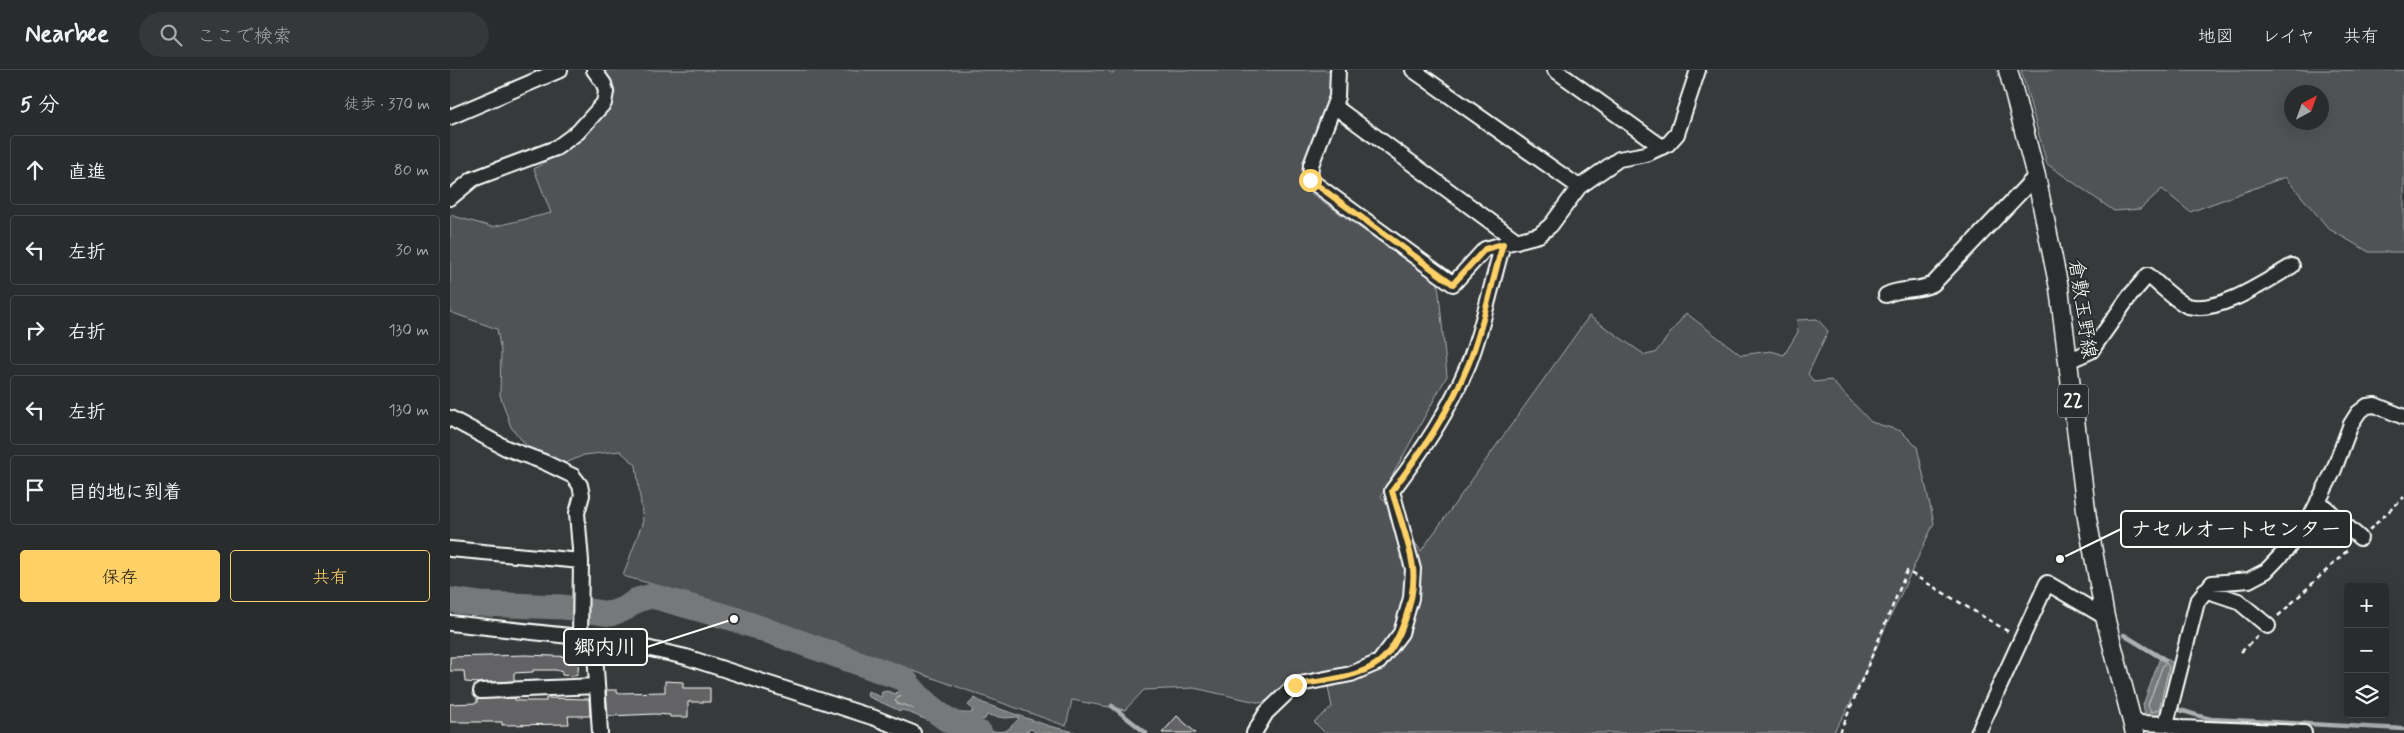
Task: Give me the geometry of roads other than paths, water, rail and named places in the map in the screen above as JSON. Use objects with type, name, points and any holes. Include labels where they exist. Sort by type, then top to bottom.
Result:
[{"type":"main road","name":"倉敷玉野線","points":[[2008,70],[2036,176],[2059,288],[2087,518],[2105,617],[2153,725]]},
{"type":"street","points":[[450,117],[560,70]]},
{"type":"street","points":[[450,198],[473,179],[556,148],[578,132],[604,103],[606,92],[604,84],[594,70]]},
{"type":"street","points":[[1338,70],[1337,97],[1311,165],[1310,180],[1453,284],[1485,249],[1539,235],[1551,225],[1579,187],[1619,159],[1646,154],[1668,144],[1677,134],[1697,70]]},
{"type":"street","points":[[1413,70],[1579,187]]},
{"type":"street","points":[[1555,70],[1662,147]]},
{"type":"street","points":[[1334,106],[1516,240]]},
{"type":"street","points":[[1886,295],[1896,290],[1920,290],[1933,284],[2036,176]]},
{"type":"street","points":[[1254,733],[1266,712],[1295,685],[1351,674],[1379,662],[1401,633],[1411,598],[1413,569],[1392,491],[1427,445],[1452,402],[1470,361],[1503,244]]},
{"type":"street","points":[[2068,362],[2091,350],[2129,297],[2148,275],[2187,306],[2203,307],[2234,299],[2292,266]]},
{"type":"street","points":[[2153,725],[2170,708],[2197,602],[2205,590],[2212,583],[2249,580],[2266,571],[2288,548],[2318,501],[2333,472],[2351,424],[2358,413],[2367,406],[2375,405],[2404,417]]},
{"type":"street","points":[[450,418],[506,448],[544,462],[573,476],[580,485],[582,495],[577,513],[581,561],[580,639],[595,652],[600,733]]},
{"type":"street","points":[[2318,501],[2360,538]]},
{"type":"street","points":[[450,549],[581,561]]},
{"type":"street","points":[[1978,733],[2047,583],[2105,617]]},
{"type":"street","points":[[2205,590],[2238,601],[2268,626]]},
{"type":"street","points":[[450,624],[580,639],[615,641],[686,657],[875,718],[913,733]]},
{"type":"street","points":[[481,691],[597,686]]},
{"type":"street","points":[[2153,725],[2216,730],[2304,733]]},
{"type":"water","points":[[2161,655],[2175,664],[2161,716],[2157,718],[2145,716],[2143,705]]},
{"type":"water","points":[[896,675],[912,679],[915,687],[928,700],[954,712],[972,713],[972,709],[968,705],[975,698],[983,703],[1049,726],[1079,733],[1037,733],[1031,729],[1023,733],[958,733],[867,696],[868,691],[881,697],[882,692],[887,691],[895,694],[902,687]],"holes":[[[987,715],[1019,718],[1005,731],[979,729],[966,724],[985,719]]]},
{"type":"waterway","points":[[450,600],[479,604],[563,607],[610,614],[626,608],[637,600],[652,596],[734,619],[904,679],[938,713],[958,726],[980,733]]},
{"type":"waterway","points":[[2124,635],[2165,660]]},
{"type":"waterway","points":[[1112,706],[1146,733]]},
{"type":"waterway","points":[[2172,708],[2211,719],[2404,729]]},
{"type":"place","name":"ナセルオートセンター","points":[[2060,559]]},
{"type":"place","name":"郷内川","points":[[734,619]]}]
